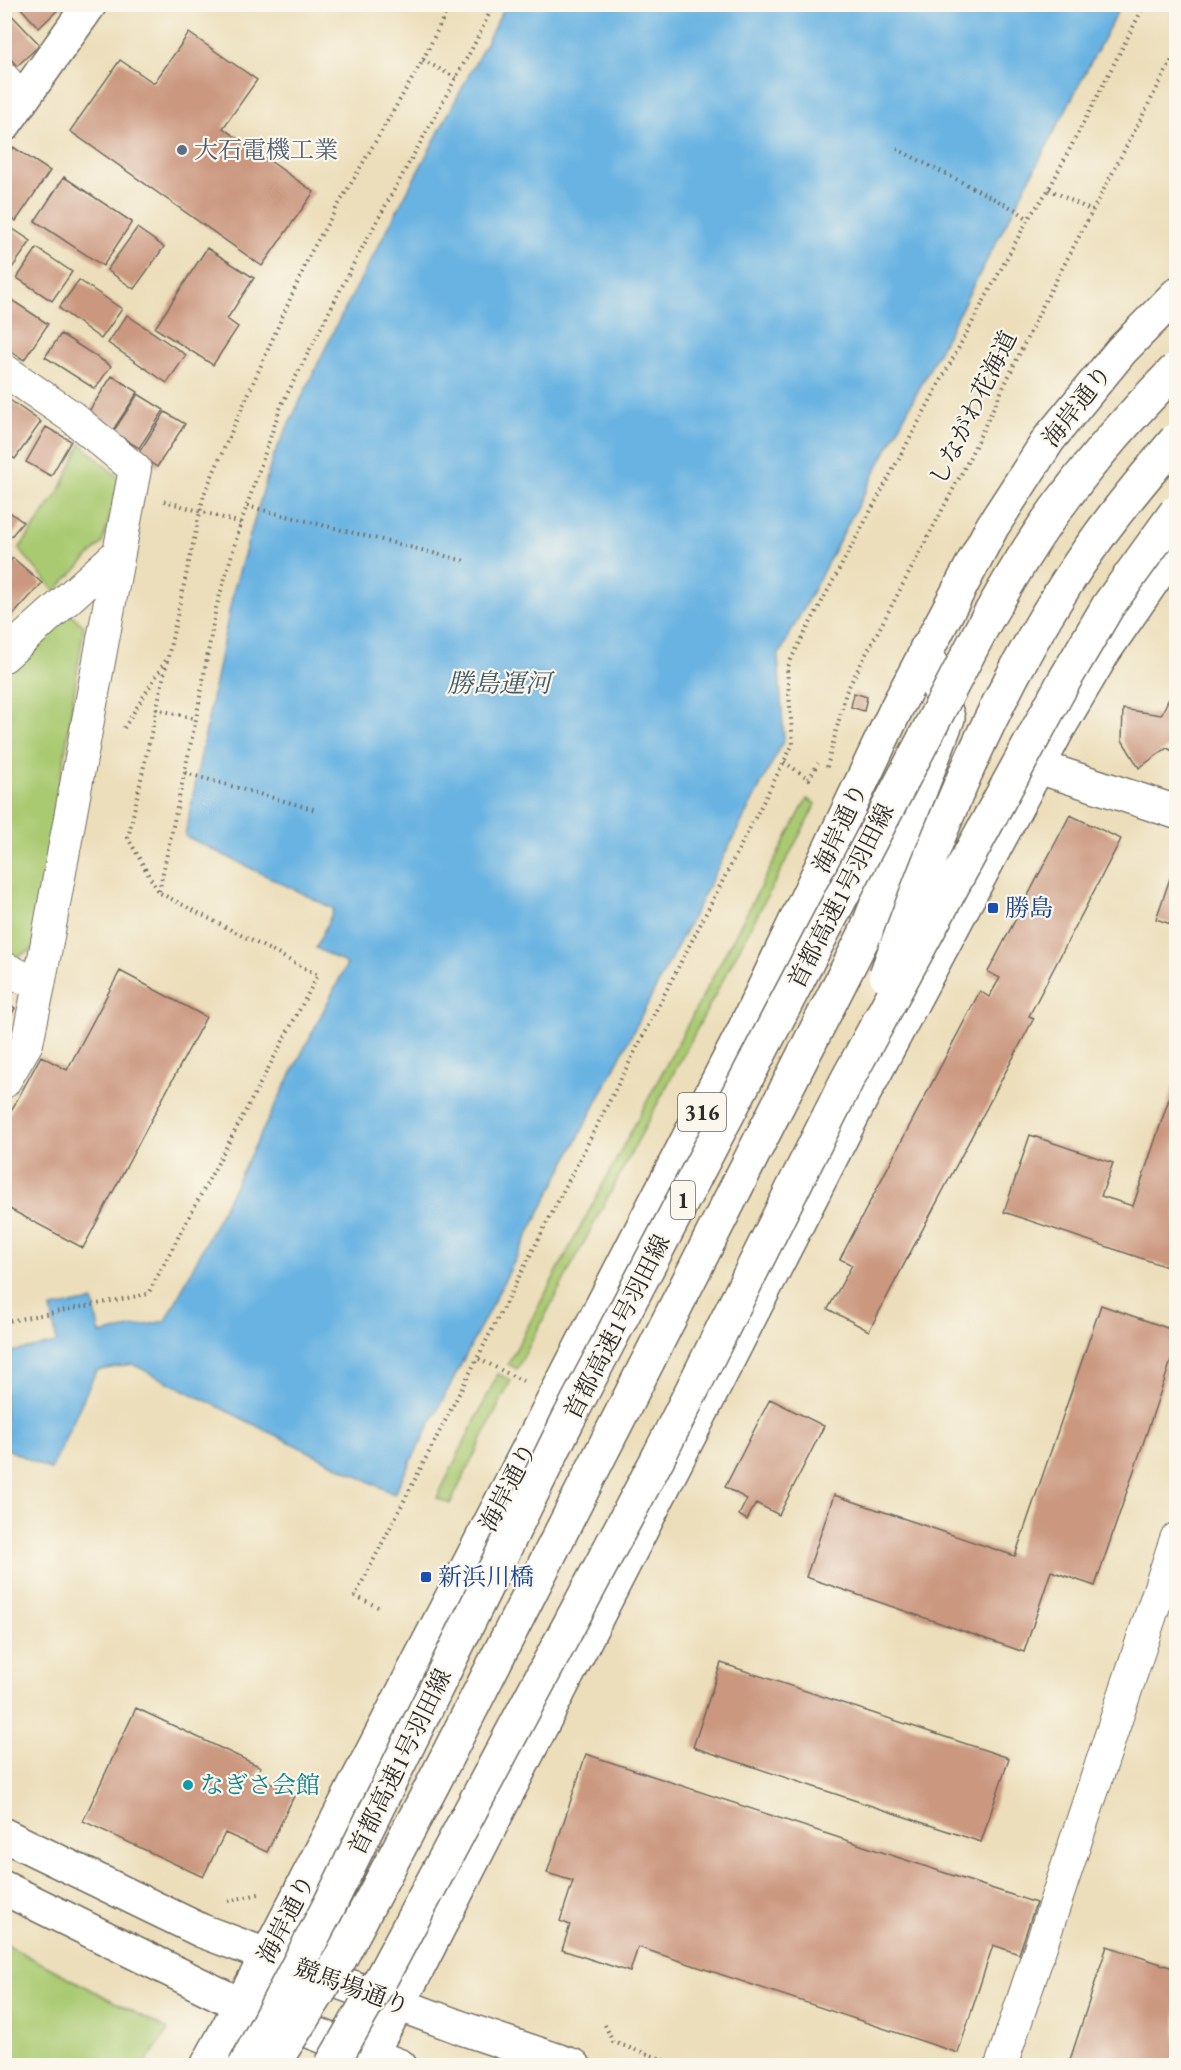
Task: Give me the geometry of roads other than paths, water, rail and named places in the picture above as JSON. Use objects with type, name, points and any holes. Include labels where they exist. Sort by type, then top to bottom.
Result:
[{"type":"main road","points":[[10,102],[90,4]]},
{"type":"main road","name":"海岸通り","points":[[207,2066],[267,1956],[743,1032],[926,649],[992,527],[1049,439],[1121,351],[1176,296]]},
{"type":"main road","name":"首都高速1号羽田線","points":[[245,2066],[325,1914],[568,1420],[984,624],[1020,562],[1067,493],[1126,420],[1176,369]]},
{"type":"main road","points":[[847,1080],[935,841],[1001,699],[1066,584],[1109,520],[1176,440]]},
{"type":"main road","points":[[331,2066],[383,1976],[659,1456],[847,1080],[1064,681],[1108,606],[1176,512]]},
{"type":"main road","points":[[4,1888],[241,2006],[378,2062],[399,2004],[860,1101],[1103,652],[1176,547]]},
{"type":"main road","points":[[272,2066],[340,1959],[427,1794],[866,932],[948,718],[926,649]]},
{"type":"main road","points":[[1039,767],[1176,812]]},
{"type":"main road","name":"競馬場通り","points":[[4,1835],[202,1931],[574,2066]]},
{"type":"street","points":[[4,370],[72,417],[135,469],[27,1043],[4,1082]]},
{"type":"street","points":[[4,656],[119,553]]},
{"type":"street","points":[[4,968],[39,985]]},
{"type":"street","points":[[1001,2066],[1176,1539]]},
{"type":"water","name":"勝島運河","points":[[506,5],[1121,5],[778,657],[784,740],[394,1494],[132,1364],[96,1371],[51,1470],[5,1448],[5,1353],[57,1343],[51,1308],[93,1301],[100,1334],[166,1321],[347,964],[316,948],[334,909],[185,836],[233,592],[273,457],[336,326]]},
{"type":"place","name":"大石電機工業","points":[[182,150]]},
{"type":"place","name":"勝島","points":[[993,908]]},
{"type":"place","name":"新浜川橋","points":[[426,1577]]},
{"type":"place","name":"なぎさ会館","points":[[188,1785]]}]
